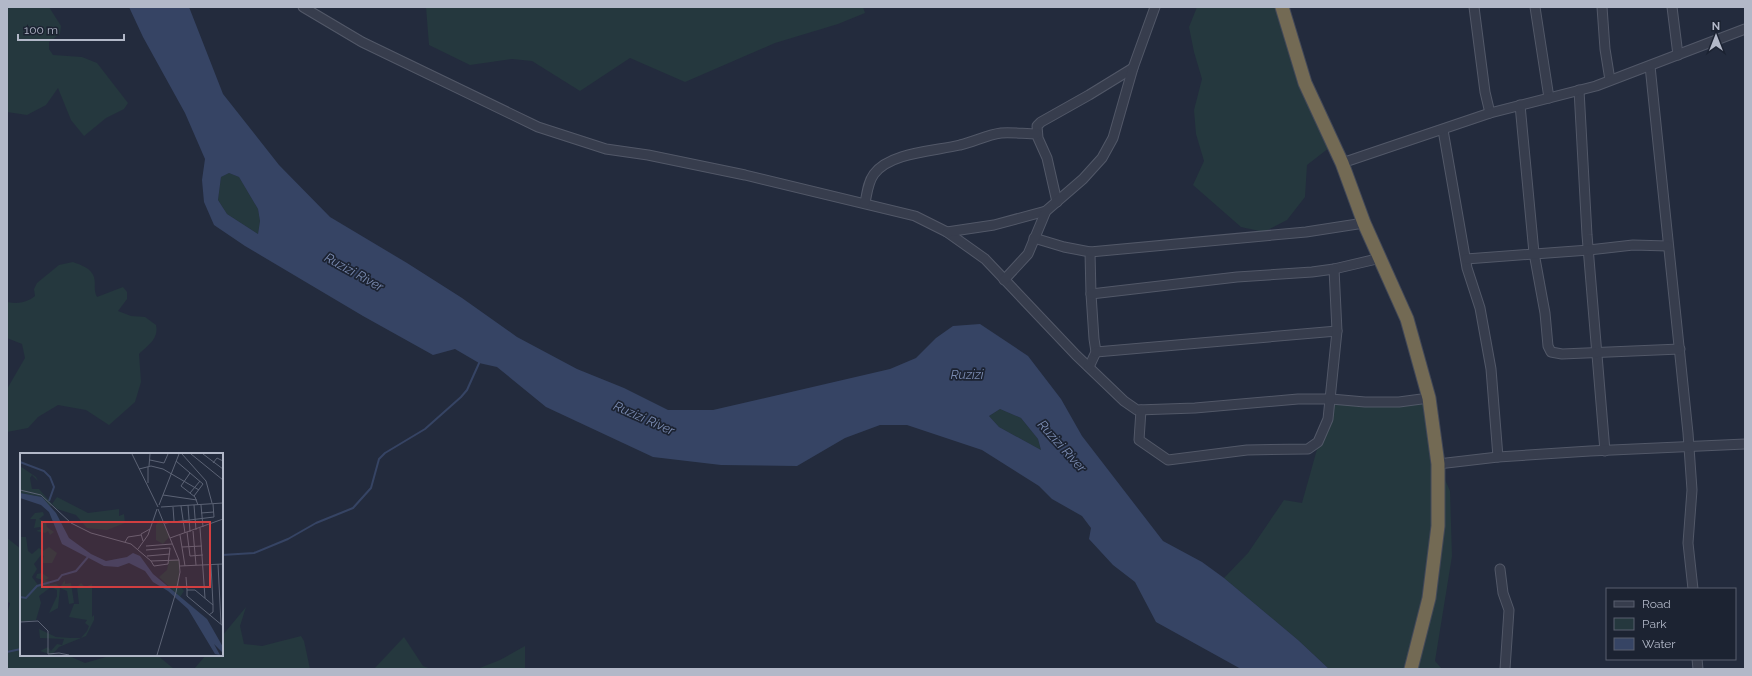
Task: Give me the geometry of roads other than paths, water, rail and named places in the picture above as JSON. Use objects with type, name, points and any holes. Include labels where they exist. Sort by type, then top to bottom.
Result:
[{"type":"highway","points":[[1282,7],[1305,84],[1342,163],[1364,223],[1381,258],[1407,319],[1429,398],[1438,464],[1439,504],[1434,565],[1429,598],[1411,669]]},
{"type":"street","points":[[303,7],[362,42],[538,127],[606,148],[707,167],[865,203],[914,216],[947,232],[985,259],[1089,367],[1124,401],[1136,410],[1195,408],[1298,399],[1400,402],[1429,398]]},
{"type":"street","points":[[947,232],[994,225],[1046,211],[1092,170],[1102,158],[1113,138],[1133,68],[1155,7]]},
{"type":"street","points":[[1474,7],[1485,92],[1490,113]]},
{"type":"street","points":[[1535,7],[1549,98]]},
{"type":"street","points":[[1602,7],[1605,49],[1610,80]]},
{"type":"street","points":[[1672,7],[1678,55]]},
{"type":"street","points":[[1342,163],[1490,113],[1579,90],[1610,80],[1745,30]]},
{"type":"street","points":[[1650,66],[1690,448],[1692,490],[1688,543],[1693,588]]},
{"type":"street","points":[[1057,202],[1047,158],[1037,134],[1037,126],[1041,122],[1133,68]]},
{"type":"street","points":[[1579,90],[1589,250],[1605,451]]},
{"type":"street","points":[[1520,105],[1534,253],[1545,313],[1548,346],[1551,352],[1562,354],[1597,351],[1680,349]]},
{"type":"street","points":[[1443,130],[1466,259],[1480,308],[1491,369],[1498,457]]},
{"type":"street","points":[[865,203],[874,174],[882,167],[897,159],[915,153],[960,145],[994,134],[1037,134]]},
{"type":"street","points":[[1004,280],[1028,254],[1046,211]]},
{"type":"street","points":[[1034,238],[1064,247],[1090,252],[1306,232],[1364,223]]},
{"type":"street","points":[[1466,259],[1589,250],[1633,245],[1668,246]]},
{"type":"street","points":[[1089,367],[1096,352],[1091,294],[1090,252]]},
{"type":"street","points":[[1091,294],[1170,284],[1334,269],[1381,258]]},
{"type":"street","points":[[1141,410],[1139,440],[1168,460],[1247,450],[1308,449],[1318,442],[1328,419],[1331,399],[1337,331],[1334,269]]},
{"type":"street","points":[[1096,352],[1337,331]]},
{"type":"street","points":[[1438,464],[1498,457],[1745,444]]},
{"type":"street","points":[[1500,569],[1503,593],[1509,610],[1505,669]]},
{"type":"water","name":"Ruzizi","points":[[129,7],[189,7],[223,94],[279,165],[330,217],[462,298],[517,337],[577,369],[624,388],[668,410],[713,410],[890,369],[916,358],[936,338],[953,326],[980,324],[1028,356],[1061,399],[1082,436],[1163,541],[1202,562],[1224,578],[1298,640],[1329,669],[1241,669],[1156,622],[1135,582],[1113,565],[1089,539],[1091,528],[1082,516],[1052,499],[1039,486],[982,450],[907,425],[880,425],[845,438],[797,466],[721,465],[653,457],[546,407],[497,367],[479,363],[455,349],[433,355],[363,316],[245,246],[214,225],[204,202],[202,180],[205,159],[185,113],[143,37]],"holes":[[[229,173],[239,177],[258,209],[260,221],[258,234],[227,214],[218,200],[221,177]],[[1000,409],[1021,418],[1038,439],[1041,450],[999,427],[989,416]]]},
{"type":"waterway","points":[[223,555],[254,553],[288,539],[316,523],[353,508],[371,488],[379,459],[385,453],[425,429],[461,397],[467,390],[480,361]]},
{"type":"waterway","points":[[7,652],[20,649]]},
{"type":"water label","name":"Ruzizi River","points":[[354,272]]},
{"type":"water label","name":"Ruzizi River","points":[[644,418]]},
{"type":"water label","name":"Ruzizi River","points":[[1062,446]]}]
